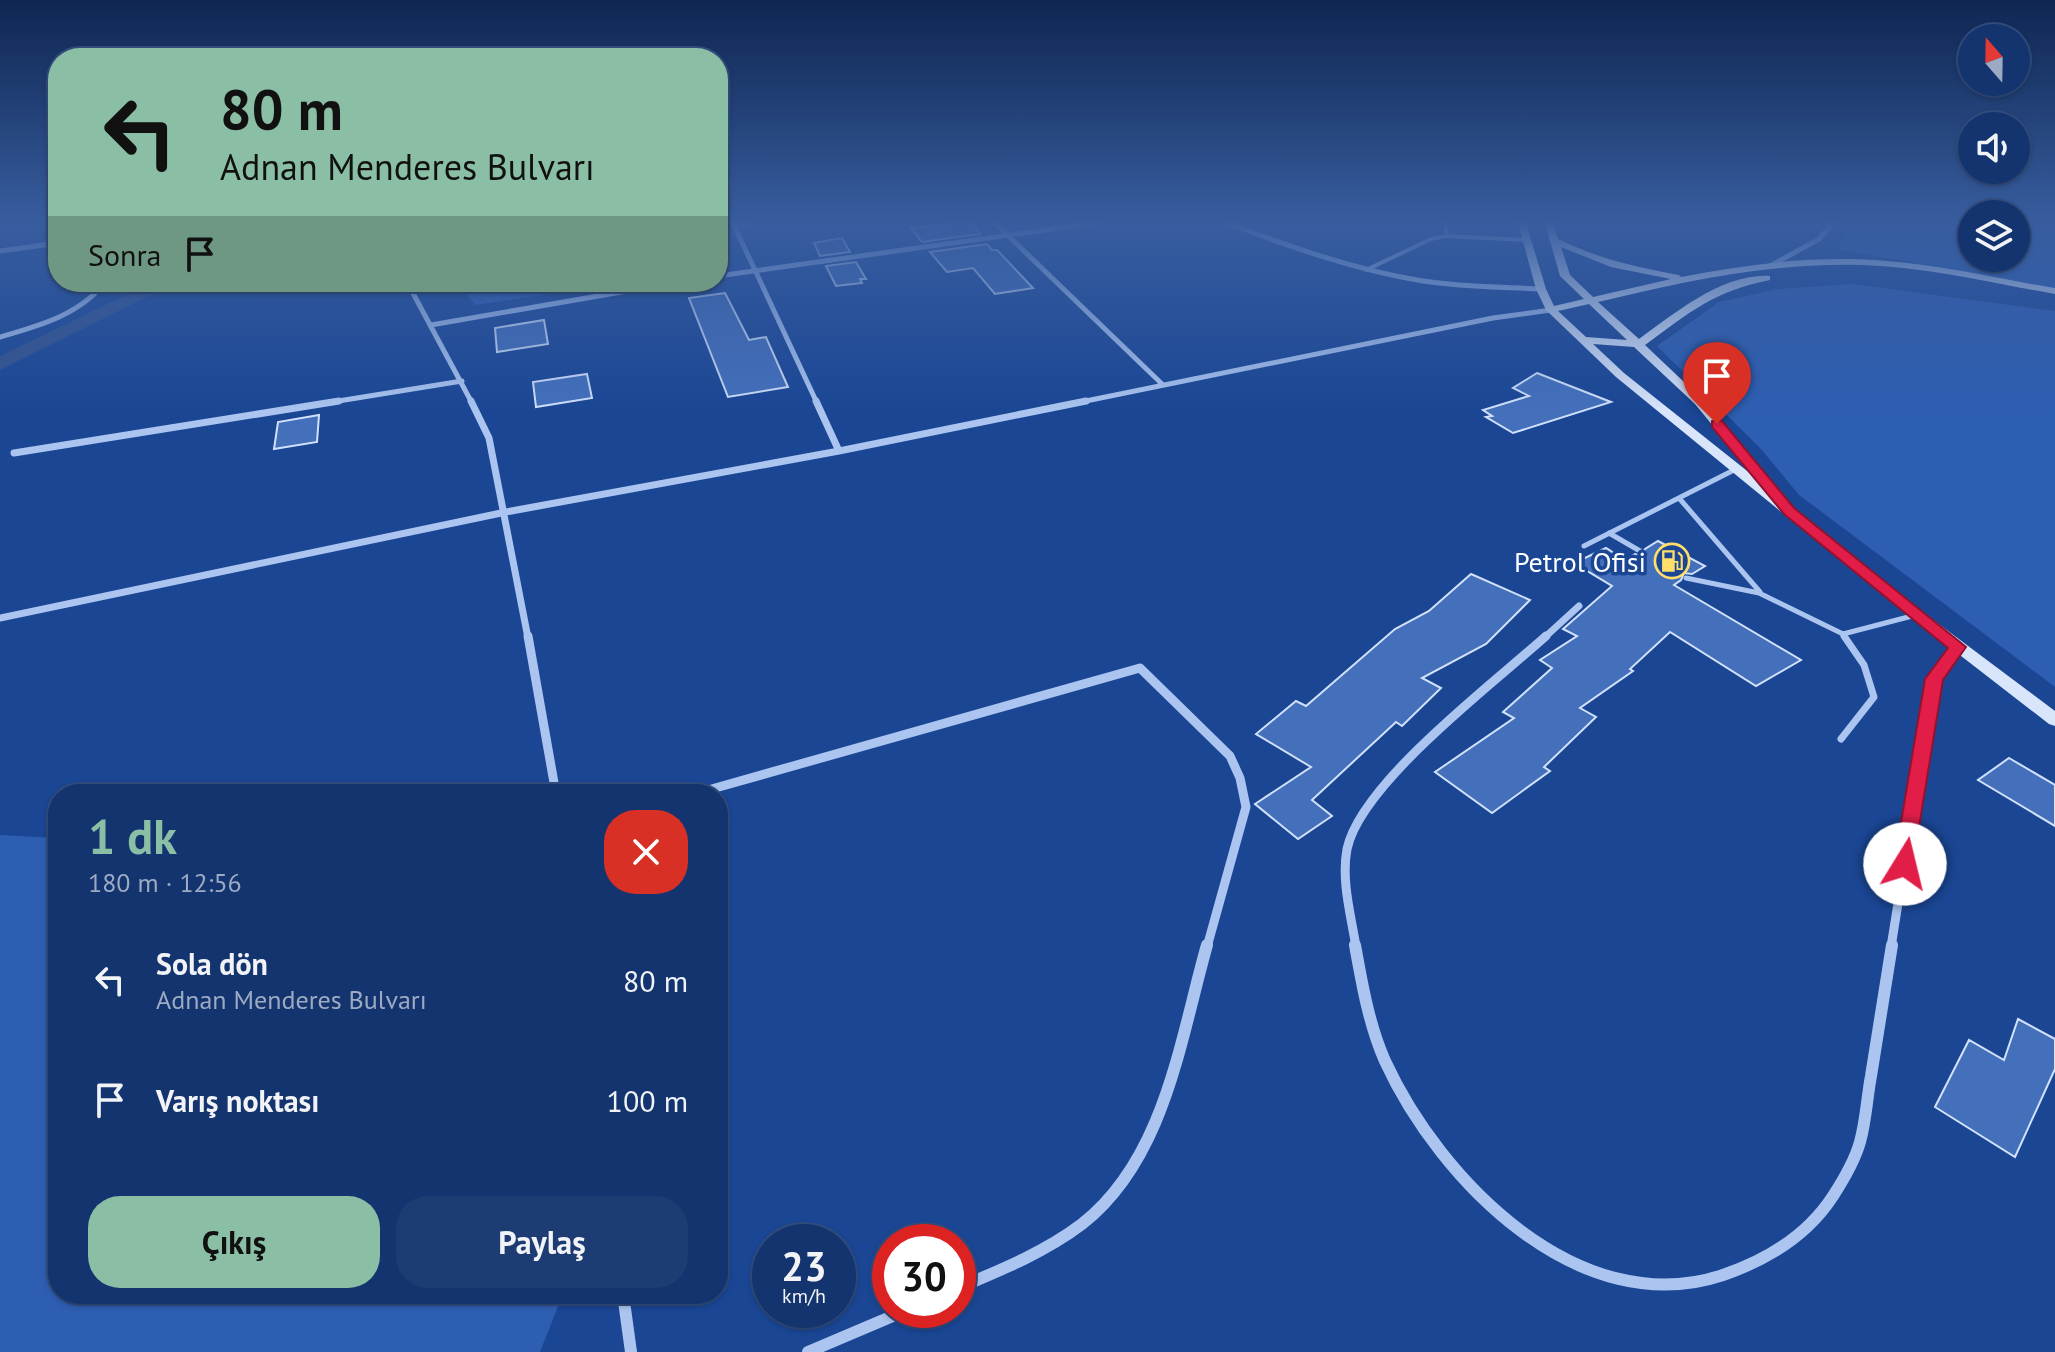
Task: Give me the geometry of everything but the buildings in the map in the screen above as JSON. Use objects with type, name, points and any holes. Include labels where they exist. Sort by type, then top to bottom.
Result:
[{"type":"main road","points":[[1540,286],[1551,310],[1620,375],[1917,615],[2055,720]]},
{"type":"main road","points":[[1575,286],[1699,402],[1789,511]]},
{"type":"main road","points":[[1551,310],[1657,286]]},
{"type":"main road","points":[[1583,340],[1639,344],[1681,311],[1732,286]]},
{"type":"main road","points":[[1967,286],[2055,301]]},
{"type":"main road","points":[[2023,286],[2055,291]]},
{"type":"street","points":[[762,286],[839,451]]},
{"type":"street","points":[[1061,286],[1162,384]]},
{"type":"street","points":[[1500,286],[1541,289]]},
{"type":"street","points":[[0,337],[45,322],[97,292]]},
{"type":"street","points":[[413,292],[462,381],[489,438],[506,512],[554,784]]},
{"type":"street","points":[[431,325],[611,292]]},
{"type":"street","points":[[0,618],[506,512],[839,451],[1493,318],[1551,310]]},
{"type":"street","points":[[14,453],[462,381]]},
{"type":"street","points":[[1579,606],[1382,785],[1352,833],[1344,861],[1363,995],[1374,1034],[1407,1102],[1439,1150],[1495,1212],[1538,1244],[1598,1273],[1663,1287],[1693,1286],[1738,1272],[1777,1252],[1810,1226],[1832,1200],[1849,1172],[1860,1142],[1934,679],[1958,647]]},
{"type":"street","points":[[728,784],[1140,668],[1230,756],[1236,767],[1246,807],[1151,1136],[1120,1185],[1073,1230],[1046,1249],[976,1280]]},
{"type":"street","points":[[624,1304],[631,1352]]},
{"type":"street","points":[[808,1352],[872,1325]]},
{"type":"lane","points":[[1584,546],[1736,469]]},
{"type":"lane","points":[[1679,498],[1761,594]]},
{"type":"lane","points":[[1609,533],[1640,551]]},
{"type":"lane","points":[[1686,578],[1695,583],[1720,584],[1761,594],[1843,634],[1864,665],[1874,697],[1841,739]]},
{"type":"lane","points":[[1843,634],[1917,615]]},
{"type":"shaded area","points":[[1869,286],[2055,311],[2055,687],[1799,495],[1761,449],[1657,346],[1719,302],[1778,289]]},
{"type":"shaded area","points":[[465,292],[563,292],[475,305]]},
{"type":"shaded area","points":[[0,835],[48,837],[48,1304],[559,1304],[540,1352],[0,1352]]},
{"type":"waterway","points":[[0,364],[148,292]]},
{"type":"place","name":"Petrol Ofisi","points":[[1672,561]]},
{"type":"route","points":[[1717,424],[1789,511],[1958,647],[1934,679],[1905,864]]}]
